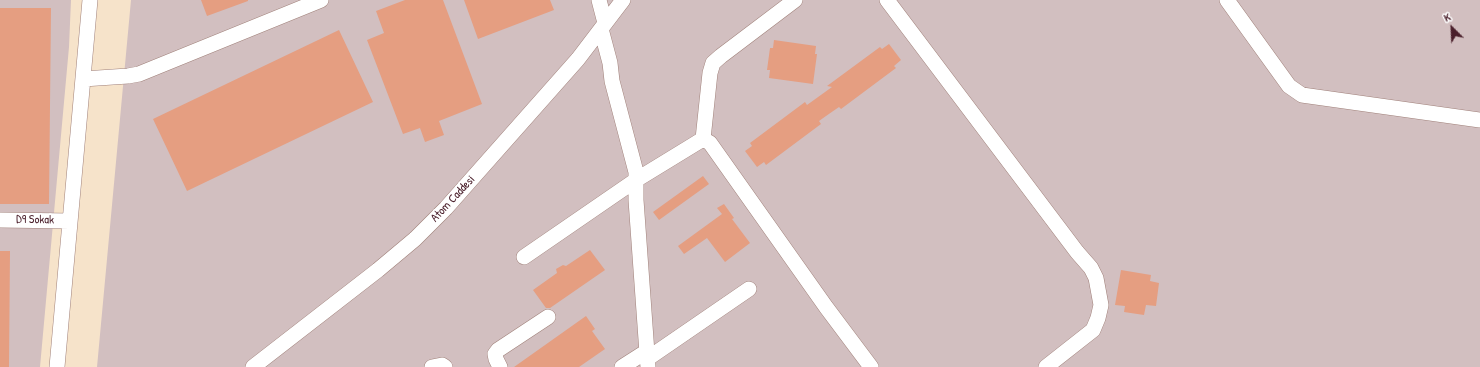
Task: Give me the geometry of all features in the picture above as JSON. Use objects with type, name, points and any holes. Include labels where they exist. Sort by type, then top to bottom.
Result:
[{"type":"street","points":[[57,367],[90,0]]},
{"type":"street","points":[[83,79],[139,74],[321,0]]},
{"type":"street","points":[[599,0],[612,81],[636,172],[636,200],[647,359]]},
{"type":"street","name":"Atom Caddesi","points":[[253,367],[378,270],[415,239],[446,208],[578,59],[623,0]]},
{"type":"street","points":[[703,138],[710,73],[713,63],[720,56],[795,0]]},
{"type":"street","points":[[887,0],[1094,273],[1101,305],[1094,330],[1046,367]]},
{"type":"street","points":[[1227,0],[1289,86],[1302,95],[1480,120]]},
{"type":"street","points":[[524,257],[636,180],[703,138]]},
{"type":"street","points":[[703,138],[710,143],[826,307],[871,367]]},
{"type":"street","name":"D9 Sokak","points":[[0,220],[70,221]]},
{"type":"street","points":[[622,367],[647,359],[749,289]]},
{"type":"street","points":[[500,367],[495,354],[498,350],[548,317]]},
{"type":"street","points":[[432,367],[442,365],[445,367]]},
{"type":"shaded area","points":[[0,0],[71,0],[69,47],[40,367],[0,367]]},
{"type":"shaded area","points":[[131,0],[1480,0],[1480,367],[97,367]]},
{"type":"building","points":[[201,0],[248,0],[248,1],[207,16]]},
{"type":"building","points":[[405,0],[443,0],[482,104],[439,121],[444,135],[425,142],[420,128],[403,134],[367,40],[384,33],[376,11]]},
{"type":"building","points":[[464,0],[550,0],[554,10],[478,39]]},
{"type":"building","points":[[0,8],[51,8],[49,204],[0,204]]},
{"type":"building","points":[[339,30],[373,102],[187,191],[153,119]]},
{"type":"building","points":[[774,40],[816,46],[815,54],[817,54],[813,84],[769,78],[770,70],[767,70],[770,48],[773,48]]},
{"type":"building","points":[[889,44],[901,60],[894,66],[896,68],[841,109],[839,107],[819,121],[821,124],[766,165],[764,162],[757,167],[745,151],[752,146],[750,143],[805,102],[807,105],[832,87],[827,86],[880,47],[882,49]]},
{"type":"building","points":[[703,176],[709,184],[659,220],[653,212]]},
{"type":"building","points":[[724,204],[734,218],[732,219],[750,243],[725,262],[707,238],[684,254],[678,246],[722,214],[717,208]]},
{"type":"building","points":[[590,250],[605,270],[550,308],[546,308],[533,290],[557,273],[556,269],[563,265],[566,266]]},
{"type":"building","points":[[0,251],[10,251],[9,367],[0,367]]},
{"type":"building","points":[[1121,270],[1151,275],[1150,281],[1159,283],[1156,306],[1146,305],[1144,315],[1124,312],[1125,306],[1115,305]]},
{"type":"building","points":[[586,316],[595,329],[592,331],[605,349],[579,367],[514,367]]}]
